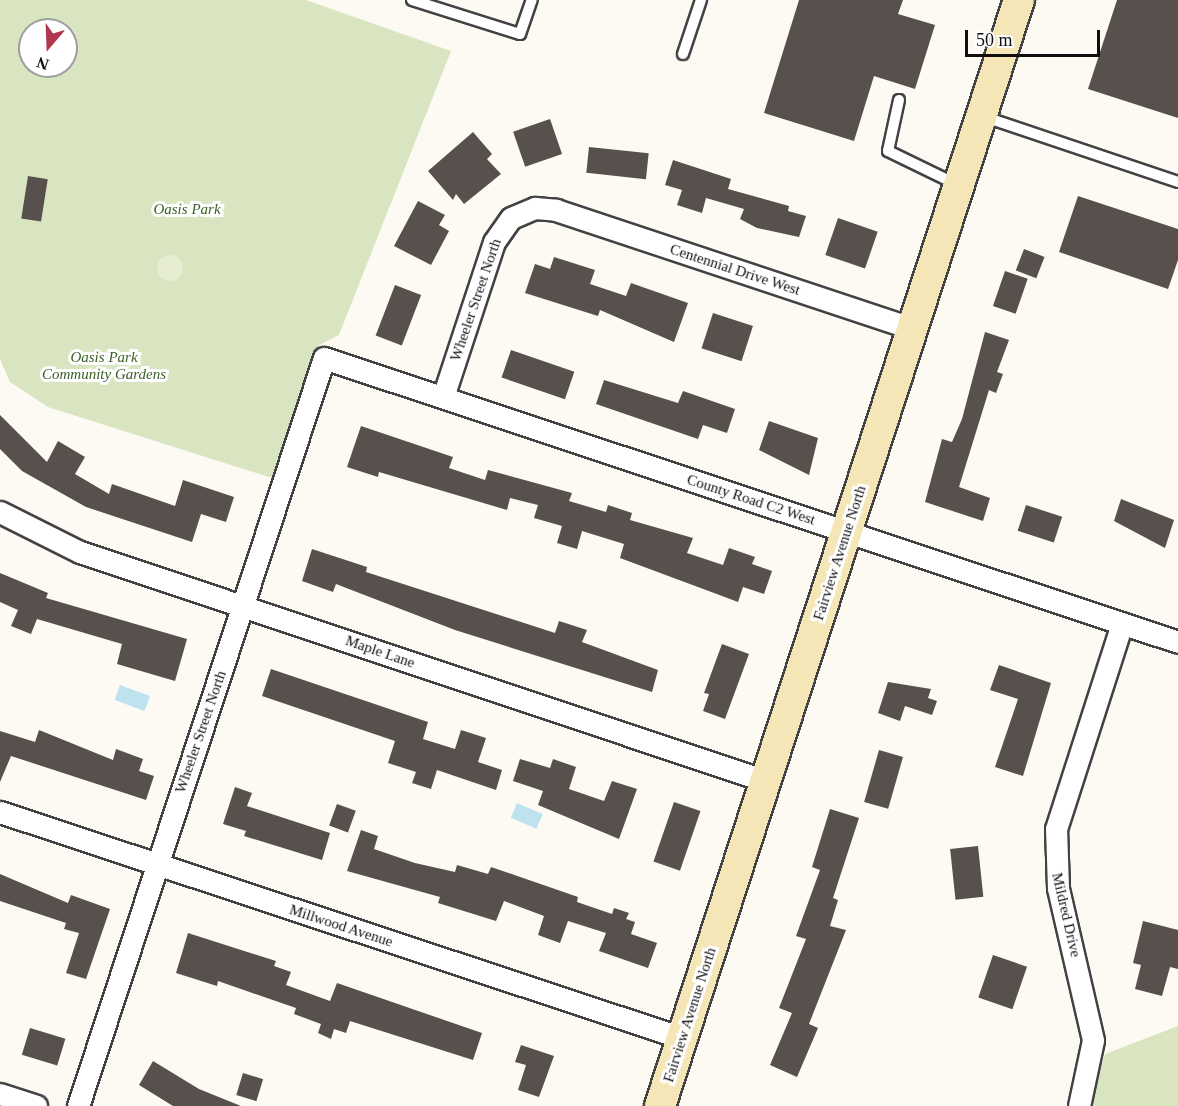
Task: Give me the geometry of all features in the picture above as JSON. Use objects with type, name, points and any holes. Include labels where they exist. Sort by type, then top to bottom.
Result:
[{"type":"street","name":"Fairview Avenue North","points":[[660,1106],[1019,0]]},
{"type":"street","name":"Centennial Drive West","points":[[556,210],[913,329]]},
{"type":"street","name":"Wheeler Street North","points":[[443,397],[501,229],[522,212],[556,210]]},
{"type":"street","name":"Wheeler Street North","points":[[78,1106],[324,358]]},
{"type":"street","name":"County Road C2 West","points":[[324,358],[1178,642]]},
{"type":"street","name":"Maple Lane","points":[[0,512],[80,552],[766,781]]},
{"type":"street","name":"Mildred Drive","points":[[1079,1106],[1093,1040],[1058,888],[1056,829],[1122,623]]},
{"type":"street","name":"Millwood Avenue","points":[[0,812],[682,1038]]},
{"type":"street","points":[[0,1094],[36,1106]]},
{"type":"lane","points":[[412,0],[520,34],[532,0]]},
{"type":"lane","points":[[683,54],[701,0]]},
{"type":"lane","points":[[899,100],[886,141],[888,152],[959,185]]},
{"type":"lane","points":[[982,116],[1178,182]]},
{"type":"green space","name":"Oasis Park","points":[[0,0],[306,0],[451,51],[339,335],[319,345],[272,478],[48,407],[10,382],[0,359]]},
{"type":"green space","points":[[170,255],[179,259],[183,268],[179,277],[170,281],[161,277],[157,268],[161,259]]},
{"type":"green space","points":[[1178,1026],[1178,1106],[1091,1106],[1105,1054]]},
{"type":"water","points":[[120,685],[150,696],[145,711],[115,700]]},
{"type":"water","points":[[517,803],[543,814],[537,829],[511,818]]},
{"type":"building","points":[[799,0],[903,0],[898,14],[935,25],[915,89],[874,76],[854,141],[764,113]]},
{"type":"building","points":[[1117,0],[1178,0],[1178,118],[1088,89]]},
{"type":"building","points":[[550,119],[562,154],[525,167],[513,132]]},
{"type":"building","points":[[473,132],[492,154],[487,159],[501,174],[464,204],[456,194],[453,200],[428,171]]},
{"type":"building","points":[[589,147],[649,153],[646,179],[586,173]]},
{"type":"building","points":[[673,160],[731,179],[728,189],[789,206],[788,211],[806,216],[799,237],[757,228],[740,219],[744,209],[706,198],[702,213],[677,205],[682,190],[665,185]]},
{"type":"building","points":[[28,176],[48,179],[41,222],[21,218]]},
{"type":"building","points":[[1078,196],[1178,229],[1178,260],[1168,289],[1059,252]]},
{"type":"building","points":[[418,201],[445,215],[439,225],[449,231],[431,265],[394,246]]},
{"type":"building","points":[[838,218],[878,232],[865,269],[825,255]]},
{"type":"building","points":[[1024,249],[1045,257],[1036,278],[1016,270]]},
{"type":"building","points":[[554,257],[595,270],[590,284],[626,296],[631,283],[688,303],[674,342],[600,310],[598,316],[525,293],[535,264],[550,269]]},
{"type":"building","points":[[1005,271],[1028,279],[1016,314],[993,306]]},
{"type":"building","points":[[395,285],[421,295],[402,345],[376,335]]},
{"type":"building","points":[[713,313],[753,326],[742,361],[702,348]]},
{"type":"building","points":[[985,332],[1009,340],[997,372],[1003,374],[996,393],[989,390],[959,487],[990,498],[983,521],[925,502],[942,439],[952,442],[962,419]]},
{"type":"building","points":[[511,350],[574,372],[565,399],[502,377]]},
{"type":"building","points":[[604,380],[678,403],[683,391],[735,409],[727,433],[703,425],[698,439],[596,404]]},
{"type":"building","points":[[0,415],[47,462],[58,441],[85,457],[75,474],[109,494],[112,484],[175,506],[183,480],[234,497],[226,522],[201,514],[192,542],[86,507],[22,471],[0,449]]},
{"type":"building","points":[[769,421],[818,438],[809,475],[759,450]]},
{"type":"building","points":[[361,426],[453,457],[449,468],[485,480],[488,470],[572,493],[569,501],[606,512],[608,505],[632,513],[630,520],[693,538],[687,553],[723,565],[729,548],[755,557],[752,564],[772,571],[764,594],[743,587],[738,602],[620,558],[624,544],[582,531],[577,549],[557,543],[562,526],[534,518],[538,505],[510,498],[507,510],[379,472],[378,477],[347,467]]},
{"type":"building","points":[[1121,499],[1174,520],[1165,548],[1114,521]]},
{"type":"building","points":[[1026,505],[1062,517],[1054,542],[1018,531]]},
{"type":"building","points":[[312,549],[367,567],[366,572],[555,633],[559,621],[587,630],[582,642],[658,670],[652,692],[455,630],[336,584],[333,592],[302,581]]},
{"type":"building","points":[[0,573],[48,593],[46,598],[187,639],[175,681],[117,664],[122,644],[37,619],[31,634],[11,626],[18,610],[0,602]]},
{"type":"building","points":[[722,644],[749,654],[725,719],[703,711],[709,694],[704,693]]},
{"type":"building","points":[[999,665],[1051,683],[1023,776],[995,767],[1018,699],[990,690]]},
{"type":"building","points":[[271,669],[428,722],[423,739],[455,749],[461,730],[486,738],[478,762],[502,770],[496,790],[437,770],[431,789],[412,783],[416,772],[388,763],[395,741],[262,696]]},
{"type":"building","points":[[888,682],[931,689],[928,698],[937,701],[932,715],[905,706],[900,721],[878,713]]},
{"type":"building","points":[[39,730],[113,760],[116,749],[143,759],[139,771],[154,776],[146,800],[11,756],[0,782],[0,731],[35,742]]},
{"type":"building","points":[[879,750],[903,757],[888,809],[864,802]]},
{"type":"building","points":[[520,759],[550,768],[553,759],[576,767],[569,789],[604,801],[612,781],[637,789],[619,839],[538,805],[543,791],[513,781]]},
{"type":"building","points":[[235,787],[252,793],[247,806],[330,833],[322,860],[244,836],[246,831],[223,824]]},
{"type":"building","points":[[674,802],[700,811],[680,871],[653,862]]},
{"type":"building","points":[[337,804],[356,811],[348,832],[329,826]]},
{"type":"building","points":[[830,809],[859,818],[833,898],[838,900],[830,926],[846,930],[809,1024],[818,1028],[797,1077],[770,1065],[792,1013],[779,1008],[806,939],[796,936],[820,870],[812,867]]},
{"type":"building","points":[[361,830],[378,836],[374,849],[415,863],[455,872],[457,865],[488,874],[491,867],[578,897],[577,902],[612,914],[614,908],[629,913],[626,919],[635,922],[631,934],[657,943],[648,968],[599,951],[606,933],[568,921],[560,943],[538,935],[544,916],[504,901],[496,921],[438,903],[440,897],[347,871]]},
{"type":"building","points":[[978,846],[983,897],[955,900],[950,849]]},
{"type":"building","points":[[0,874],[68,903],[71,895],[110,909],[86,979],[66,973],[79,933],[64,929],[66,923],[0,901]]},
{"type":"building","points":[[1143,921],[1178,930],[1178,969],[1170,967],[1162,996],[1135,989],[1141,965],[1133,963]]},
{"type":"building","points":[[188,933],[276,961],[274,966],[291,972],[286,985],[330,1001],[337,983],[482,1033],[473,1060],[350,1021],[346,1033],[334,1029],[331,1039],[318,1033],[321,1024],[294,1014],[296,1008],[218,981],[217,986],[176,973]]},
{"type":"building","points":[[993,955],[1027,967],[1012,1009],[978,998]]},
{"type":"building","points":[[30,1028],[65,1039],[57,1066],[22,1055]]},
{"type":"building","points":[[521,1045],[554,1056],[539,1097],[518,1090],[526,1065],[515,1062]]},
{"type":"building","points":[[153,1061],[199,1089],[241,1106],[173,1106],[139,1085]]},
{"type":"building","points":[[243,1073],[263,1079],[256,1101],[236,1095]]},
{"type":"park label","name":"Oasis Park Community Gardens","points":[[104,366]]}]
